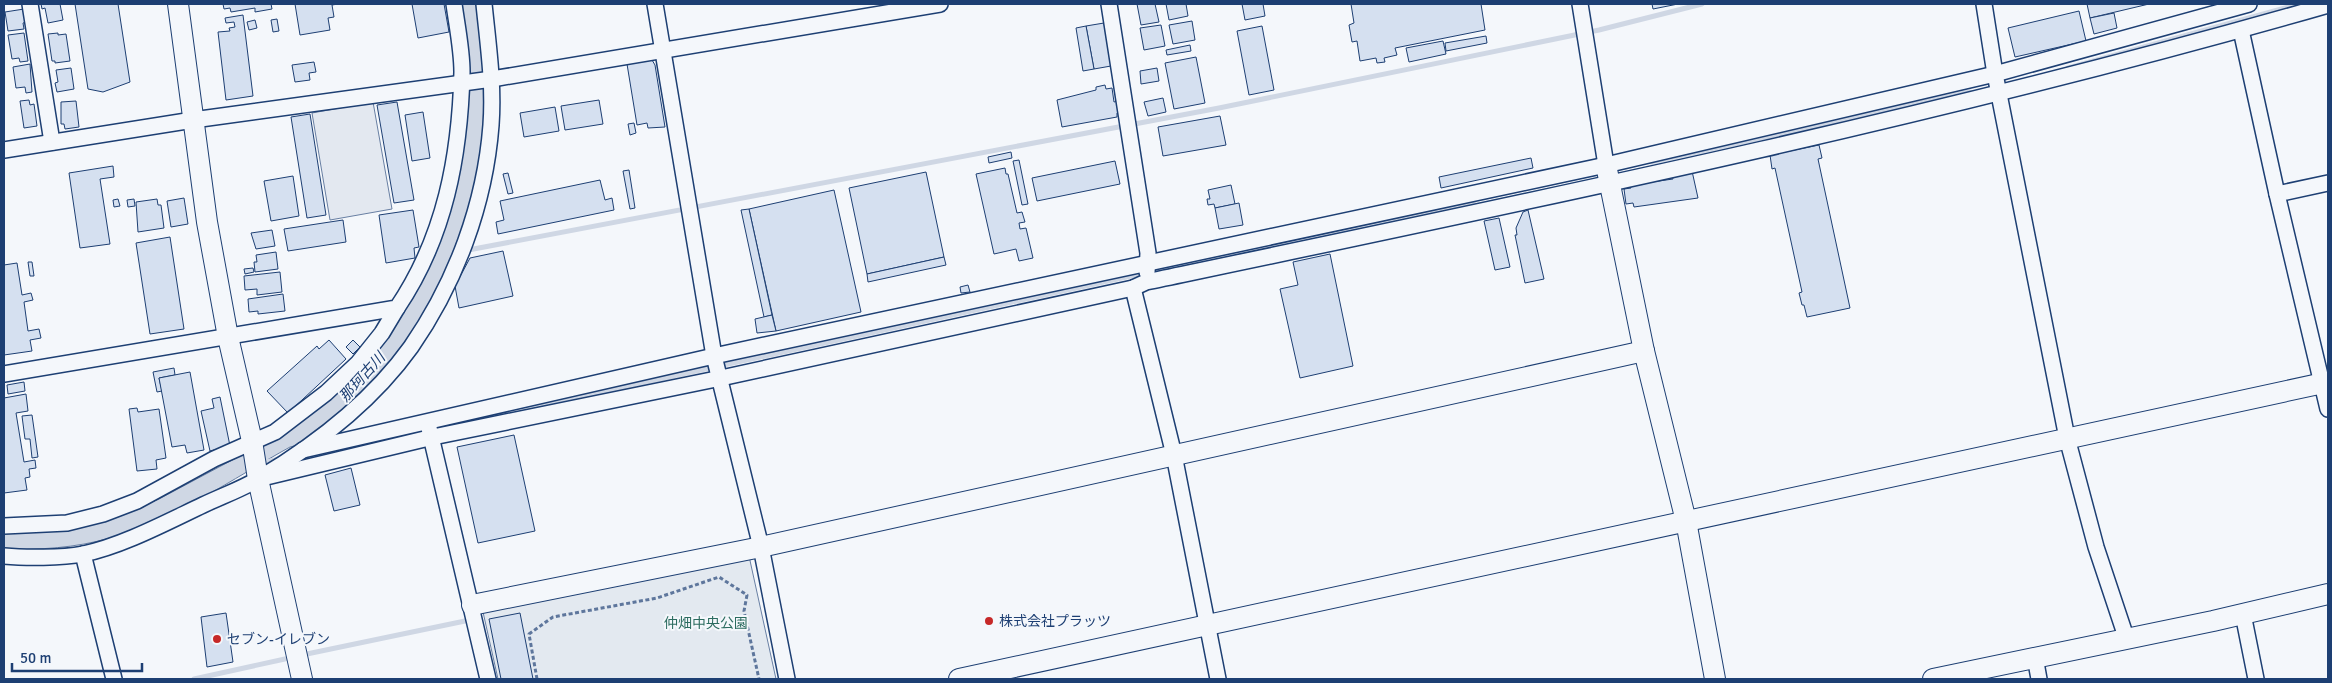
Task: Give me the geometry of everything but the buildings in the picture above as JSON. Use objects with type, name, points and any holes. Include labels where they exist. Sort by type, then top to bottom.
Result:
[{"type":"street","points":[[30,4],[52,142]]},
{"type":"street","points":[[178,4],[207,222],[228,337],[302,679]]},
{"type":"street","points":[[4,526],[67,524],[103,514],[137,501],[252,441],[275,432],[326,394],[358,363],[382,333],[397,308],[427,251],[448,193],[454,167],[460,120],[462,70],[454,4]]},
{"type":"street","points":[[4,556],[83,554],[138,536],[258,479],[303,450],[346,416],[380,384],[411,347],[444,290],[468,234],[479,200],[489,145],[492,79],[484,4]]},
{"type":"street","points":[[655,4],[714,356],[721,378],[761,547],[787,679]]},
{"type":"street","points":[[4,150],[193,120],[492,79],[662,49],[940,4]]},
{"type":"street","points":[[1109,4],[1148,253],[1147,264],[1140,285],[1218,679]]},
{"type":"street","points":[[1580,4],[1608,175],[1644,351],[1686,521],[1714,679]]},
{"type":"street","points":[[1984,4],[1998,94],[2067,438],[2096,547],[2126,638]]},
{"type":"street","points":[[258,479],[433,437],[721,378],[1140,285],[1608,175],[1995,74],[2249,4]]},
{"type":"street","points":[[303,450],[714,356],[1147,264],[1608,175],[1998,94],[2241,30],[2293,9],[2328,5]]},
{"type":"street","points":[[2241,30],[2277,194],[2325,383],[2328,409]]},
{"type":"street","points":[[2277,194],[2328,183]]},
{"type":"street","points":[[4,374],[397,308]]},
{"type":"street","points":[[472,604],[761,547],[1644,351]]},
{"type":"street","points":[[958,679],[2325,383]]},
{"type":"street","points":[[427,422],[433,437],[488,679]]},
{"type":"street","points":[[83,554],[114,679]]},
{"type":"street","points":[[1933,679],[2243,614],[2328,594]]},
{"type":"street","points":[[2243,614],[2256,679]]},
{"type":"street","points":[[2035,657],[2039,679]]},
{"type":"path","points":[[537,679],[529,634],[554,616],[657,598],[719,577],[747,595],[744,611],[759,679]]},
{"type":"green space","name":"仲畑中央公園","points":[[749,556],[776,679],[498,679],[483,612]]},
{"type":"shaded area","points":[[373,102],[392,209],[330,220],[312,113]]},
{"type":"water","name":"那珂古川","points":[[459,4],[479,4],[486,66],[486,144],[463,233],[440,287],[406,344],[378,381],[344,412],[298,445],[290,447],[202,498],[157,521],[110,538],[84,544],[44,549],[4,549],[4,530],[39,532],[75,527],[135,509],[159,499],[281,434],[361,366],[453,194]]},
{"type":"waterway","points":[[463,251],[1219,108],[1599,30],[1702,4]]},
{"type":"waterway","points":[[2068,68],[2299,4]]},
{"type":"waterway","points":[[1651,162],[1970,92]]},
{"type":"waterway","points":[[381,440],[1474,201]]},
{"type":"waterway","points":[[261,463],[280,459]]},
{"type":"waterway","points":[[302,655],[465,621]]},
{"type":"waterway","points":[[194,679],[294,657]]},
{"type":"place","name":"株式会社プラッツ","points":[[989,621]]},
{"type":"place","name":"セブン-イレブン","points":[[217,639]]}]
